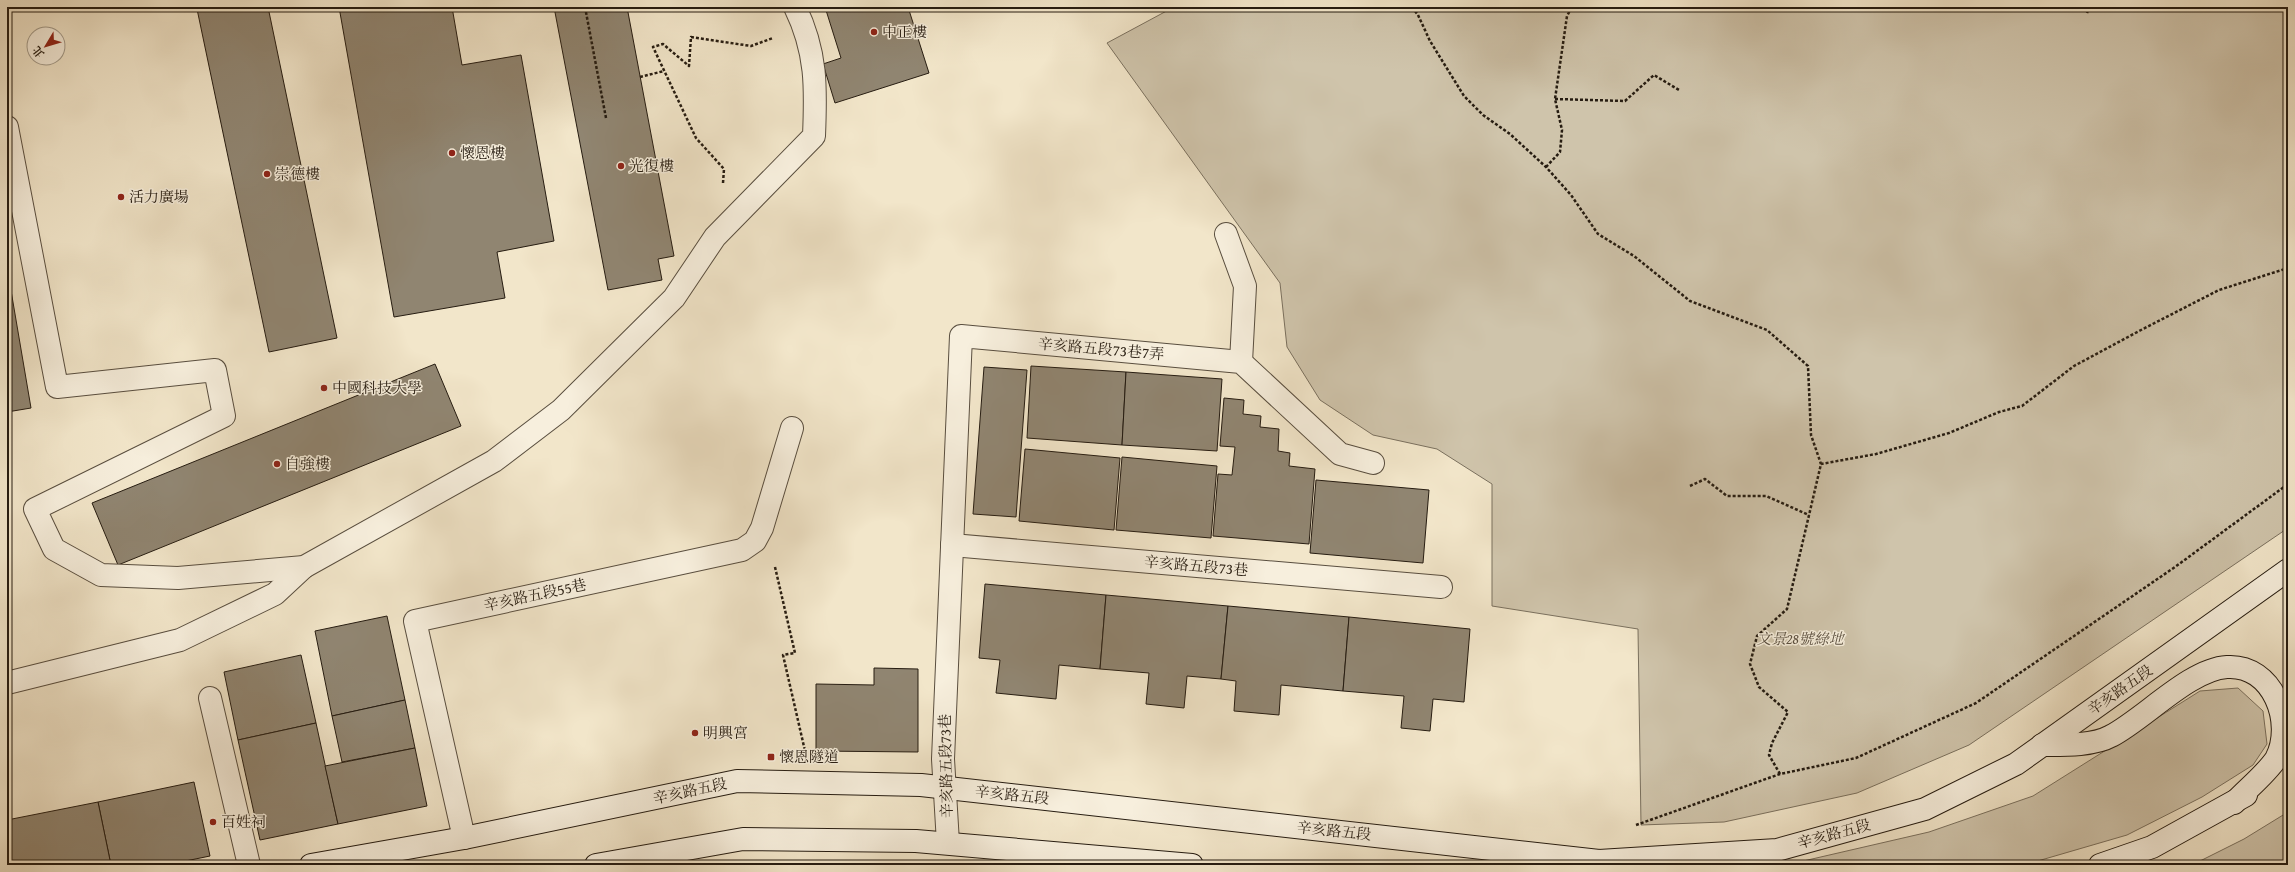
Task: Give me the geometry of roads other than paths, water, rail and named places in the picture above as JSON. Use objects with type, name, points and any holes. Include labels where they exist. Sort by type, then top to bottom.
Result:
[{"type":"main road","points":[[7,683],[180,640],[275,594],[304,567],[494,461],[561,410],[674,298],[715,237],[814,136],[816,76],[806,29],[796,7]]},
{"type":"main road","points":[[7,127],[57,388],[215,370],[224,416],[35,509],[54,549],[101,575],[178,578],[304,567]]},
{"type":"main road","points":[[1226,234],[1245,286],[1241,362],[1340,454],[1373,463]]},
{"type":"main road","name":"辛亥路五段73巷7弄","points":[[961,336],[1241,362]]},
{"type":"main road","name":"辛亥路五段73巷","points":[[948,843],[944,788],[943,740],[961,336]]},
{"type":"main road","name":"辛亥路五段55巷","points":[[464,838],[414,621],[742,550],[755,541],[762,528],[792,428]]},
{"type":"main road","name":"辛亥路五段73巷","points":[[952,545],[1441,587]]},
{"type":"main road","name":"辛亥路五段","points":[[311,865],[464,838],[737,781],[944,788],[1599,861],[1777,850],[1926,809],[2016,764],[2288,570]]},
{"type":"main road","points":[[2042,745],[2071,745],[2110,737],[2197,676],[2227,667],[2249,671],[2270,684],[2286,714],[2284,737],[2277,759],[2234,803]]},
{"type":"main road","points":[[210,698],[250,865]]},
{"type":"main road","points":[[2100,865],[2152,847],[2234,803],[2288,766]]},
{"type":"main road","points":[[596,865],[743,839],[916,841],[1192,865]]},
{"type":"place","name":"中正樓","points":[[874,32]]},
{"type":"place","name":"懷恩樓","points":[[452,153]]},
{"type":"place","name":"光復樓","points":[[621,166]]},
{"type":"place","name":"崇德樓","points":[[267,174]]},
{"type":"place","name":"活力廣場","points":[[121,197]]},
{"type":"place","name":"中國科技大學","points":[[324,388]]},
{"type":"place","name":"自強樓","points":[[277,464]]},
{"type":"place","name":"明興宮","points":[[695,733]]},
{"type":"place","name":"懷恩隧道","points":[[771,757]]},
{"type":"place","name":"百姓祠","points":[[213,822]]},
{"type":"park label","name":"文景28號綠地","points":[[1800,639]]}]
